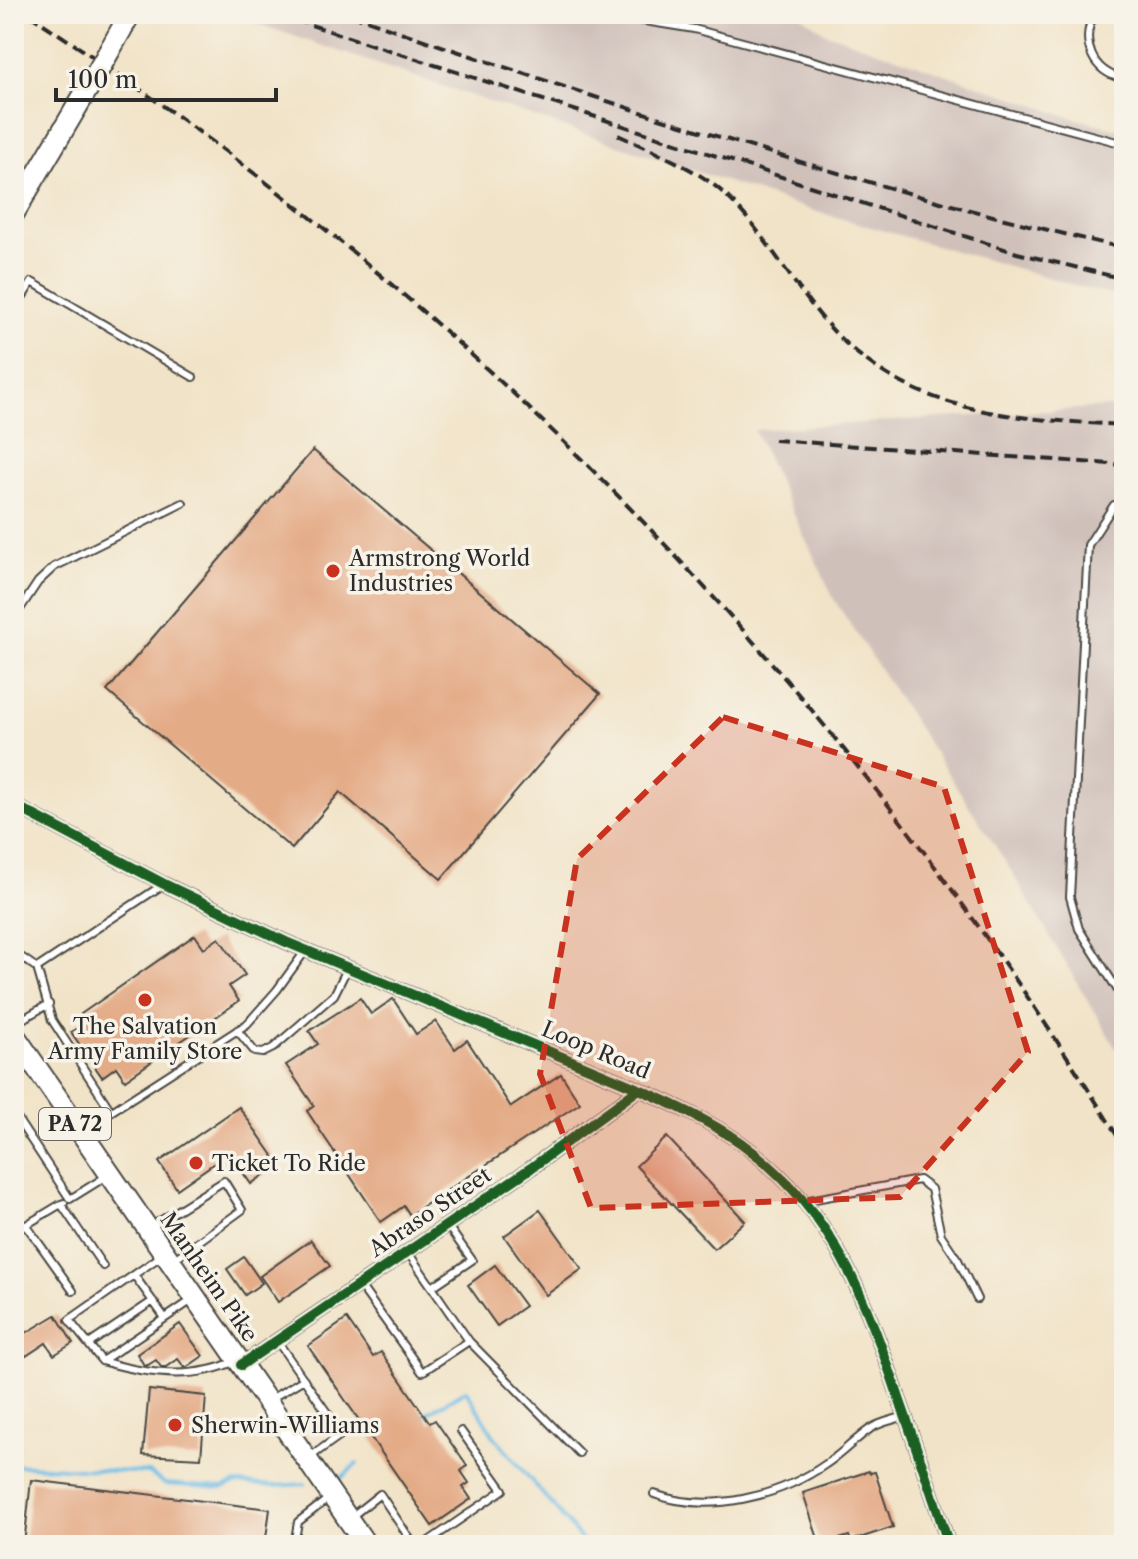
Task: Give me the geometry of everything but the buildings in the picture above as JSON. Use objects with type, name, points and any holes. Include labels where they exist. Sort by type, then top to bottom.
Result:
[{"type":"main road","points":[[14,213],[130,14]]},
{"type":"main road","name":"Manheim Pike","points":[[14,1035],[366,1545]]},
{"type":"street","name":"Loop Road","points":[[14,805],[164,884],[306,950],[639,1089],[692,1113],[743,1145],[803,1202],[841,1252],[865,1302],[949,1545]]},
{"type":"street","name":"Abraso Street","points":[[239,1363],[277,1341],[447,1225],[639,1089]]},
{"type":"lane","points":[[602,14],[694,29],[1124,144]]},
{"type":"lane","points":[[1094,14],[1087,38],[1089,52],[1104,72],[1124,79]]},
{"type":"lane","points":[[14,310],[32,282],[193,377]]},
{"type":"lane","points":[[14,618],[38,582],[54,567],[183,503]]},
{"type":"lane","points":[[1124,504],[1114,505],[1088,545],[1070,897],[1079,929],[1124,1000]]},
{"type":"lane","points":[[37,968],[164,884]]},
{"type":"lane","points":[[80,1131],[247,1024],[306,950]]},
{"type":"lane","points":[[14,952],[37,968],[52,1020],[111,1111]]},
{"type":"lane","points":[[237,1030],[255,1052],[263,1053],[273,1048],[334,995],[348,967]]},
{"type":"lane","points":[[14,1024],[49,1004]]},
{"type":"lane","points":[[14,1114],[70,1199]]},
{"type":"lane","points":[[14,1233],[110,1174]]},
{"type":"lane","points":[[803,1202],[919,1180],[931,1189],[941,1235],[958,1260],[977,1299]]},
{"type":"lane","points":[[148,1229],[224,1181],[242,1210],[167,1258],[134,1275],[69,1320],[102,1361],[138,1370],[185,1374],[215,1371],[239,1363]]},
{"type":"lane","points":[[61,1204],[103,1266]]},
{"type":"lane","points":[[26,1225],[73,1291]]},
{"type":"lane","points":[[432,1287],[472,1260],[447,1225]]},
{"type":"lane","points":[[407,1251],[469,1341],[579,1453]]},
{"type":"lane","points":[[134,1275],[165,1318]]},
{"type":"lane","points":[[359,1284],[422,1372],[469,1341]]},
{"type":"lane","points":[[102,1361],[195,1298]]},
{"type":"lane","points":[[89,1344],[153,1301]]},
{"type":"lane","points":[[277,1341],[342,1434],[307,1459]]},
{"type":"lane","points":[[267,1402],[304,1379]]},
{"type":"lane","points":[[654,1494],[696,1504],[728,1503],[765,1492],[800,1479],[827,1464],[873,1427],[905,1416]]},
{"type":"lane","points":[[423,1545],[503,1490],[461,1431]]},
{"type":"lane","points":[[348,1519],[380,1494],[414,1545]]},
{"type":"lane","points":[[294,1545],[298,1522],[332,1496]]},
{"type":"highlighted area","points":[[723,717],[944,787],[1028,1052],[900,1197],[591,1208],[540,1074],[577,859]]},
{"type":"shaded area","points":[[228,14],[799,14],[826,33],[1072,118],[1124,130],[1124,299],[811,210]]},
{"type":"shaded area","points":[[1124,406],[1124,1062],[1004,859],[835,601],[754,430]]},
{"type":"waterway","points":[[421,1417],[466,1390],[493,1435],[586,1545]]},
{"type":"waterway","points":[[339,1480],[357,1464]]},
{"type":"waterway","points":[[14,1465],[149,1473],[165,1484],[223,1488],[236,1483],[274,1486],[305,1484]]},
{"type":"railway","points":[[28,14],[192,127],[349,249],[498,379],[640,518],[773,665],[899,819],[1016,980],[1124,1147]]},
{"type":"railway","points":[[277,14],[1017,253],[1124,279]]},
{"type":"railway","points":[[350,14],[790,159],[990,215],[1124,248]]},
{"type":"railway","points":[[618,135],[684,166],[720,190],[758,232],[825,322],[867,361],[896,380],[957,405],[990,412],[1057,421],[1124,425]]},
{"type":"railway","points":[[774,440],[1124,465]]},
{"type":"cycle path","points":[[14,805],[164,884],[286,942],[639,1089],[692,1114],[741,1143],[773,1169],[800,1197],[842,1258],[873,1327],[949,1545]]},
{"type":"cycle path","points":[[241,1365],[531,1168],[639,1089]]},
{"type":"place","name":"Armstrong World Industries","points":[[333,571]]},
{"type":"place","name":"The Salvation Army Family Store","points":[[145,1000]]},
{"type":"place","name":"Ticket To Ride","points":[[196,1163]]},
{"type":"place","name":"Sherwin-Williams","points":[[175,1425]]}]
